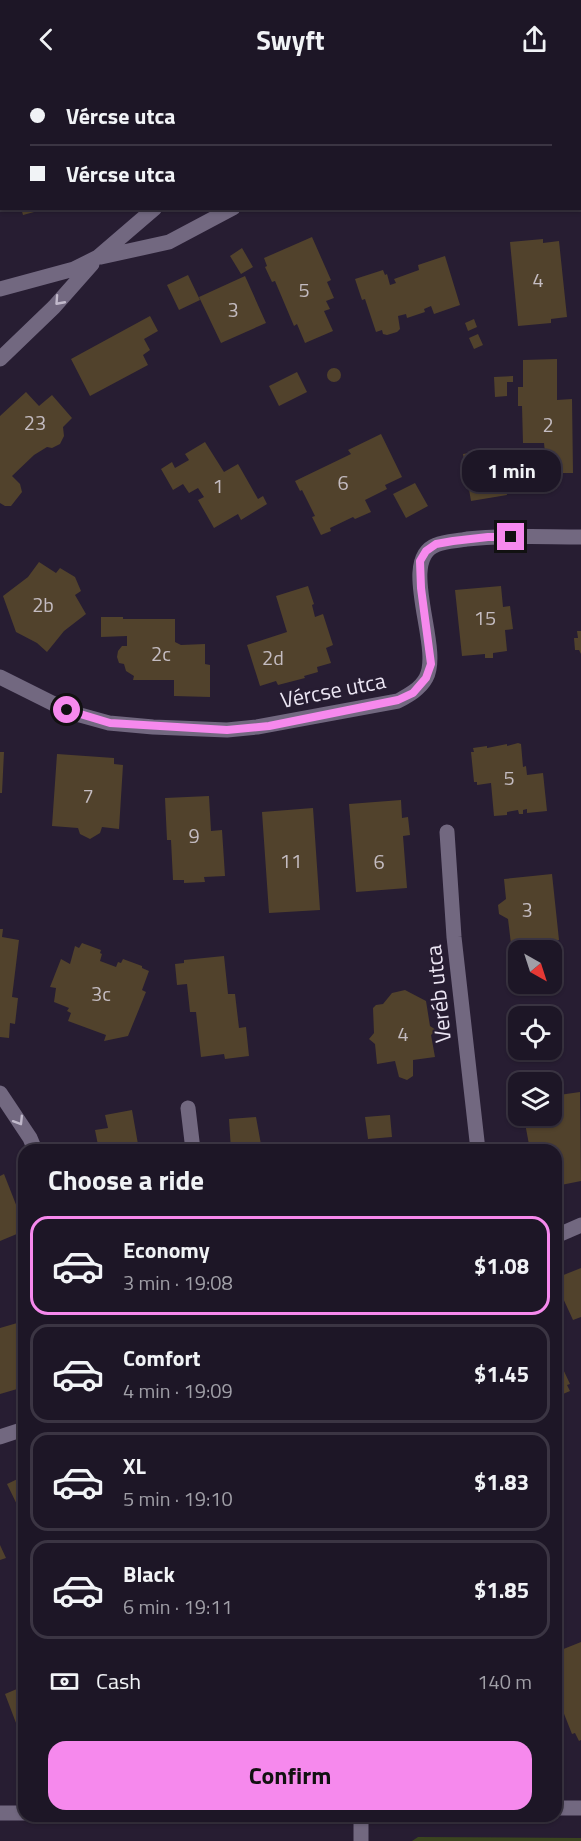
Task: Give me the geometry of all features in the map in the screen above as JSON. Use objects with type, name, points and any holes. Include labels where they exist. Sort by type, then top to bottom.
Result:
[{"type":"street","points":[[0,359],[54,307],[98,257],[153,210]]},
{"type":"street","points":[[0,289],[65,272],[98,257],[169,242],[229,210]]},
{"type":"street","name":"Vércse utca","points":[[0,676],[80,715],[110,723],[153,727],[227,730],[258,728],[398,700],[413,693],[426,678],[431,664],[421,588],[420,561],[426,551],[436,544],[488,537],[581,537]]},
{"type":"street","name":"Veréb utca","points":[[447,832],[454,937],[477,1144]]},
{"type":"street","points":[[0,1094],[32,1144]]},
{"type":"street","points":[[188,1108],[192,1144]]},
{"type":"street","points":[[562,1233],[581,1225]]},
{"type":"street","points":[[0,1437],[18,1431]]},
{"type":"street","points":[[562,1808],[581,1808]]},
{"type":"street","points":[[0,1813],[18,1813]]},
{"type":"street","points":[[361,1822],[361,1841]]},
{"type":"green space","points":[[418,1837],[581,1838],[581,1841],[412,1841]]},
{"type":"building","points":[[22,210],[41,210],[23,215]]},
{"type":"building","points":[[312,237],[331,280],[327,282],[334,298],[326,301],[330,309],[324,311],[333,331],[305,343],[297,324],[294,326],[275,281],[272,282],[265,267],[267,266],[264,258]]},
{"type":"building","points":[[543,239],[543,243],[559,241],[567,317],[551,319],[551,323],[518,326],[510,242]]},
{"type":"building","points":[[242,248],[253,267],[241,274],[230,256]]},
{"type":"building","points":[[445,256],[460,305],[434,314],[431,306],[424,309],[425,312],[407,318],[406,314],[398,316],[400,329],[397,332],[387,335],[383,334],[382,330],[376,332],[365,299],[362,300],[355,279],[383,270],[385,275],[387,274],[390,285],[396,283],[394,279],[419,270],[418,265]]},
{"type":"building","points":[[188,275],[200,300],[179,310],[167,285]]},
{"type":"building","points":[[245,276],[266,323],[221,343],[199,297]]},
{"type":"building","points":[[150,316],[158,331],[144,339],[150,350],[143,355],[148,365],[90,396],[71,359]]},
{"type":"building","points":[[474,319],[477,327],[468,331],[465,323]]},
{"type":"building","points":[[478,334],[483,345],[474,349],[469,338]]},
{"type":"building","points":[[557,359],[557,400],[572,399],[573,473],[547,473],[544,443],[523,443],[522,406],[518,406],[518,387],[523,387],[523,360]]},
{"type":"building","points":[[331,368],[337,368],[341,375],[337,382],[331,382],[327,378],[327,372]]},
{"type":"building","points":[[297,372],[307,392],[279,406],[269,386]]},
{"type":"building","points":[[513,376],[513,382],[507,382],[507,396],[495,397],[494,377]]},
{"type":"building","points":[[26,392],[39,406],[52,395],[72,418],[63,427],[64,436],[60,444],[52,448],[47,447],[34,455],[12,476],[20,484],[22,492],[11,506],[5,506],[0,503],[0,416]]},
{"type":"building","points":[[381,434],[402,477],[385,485],[387,489],[365,500],[371,512],[355,519],[353,517],[321,535],[312,517],[315,516],[295,481],[351,454],[348,450]]},
{"type":"building","points":[[205,442],[224,472],[238,464],[258,499],[263,496],[267,504],[241,520],[238,514],[214,528],[198,500],[204,497],[198,488],[189,493],[183,484],[173,490],[161,469],[172,462],[175,468],[189,460],[185,454]]},
{"type":"building","points":[[499,448],[507,495],[471,501],[463,454]]},
{"type":"building","points":[[415,483],[428,506],[406,518],[393,494]]},
{"type":"building","points":[[39,562],[56,573],[60,568],[75,577],[81,591],[75,595],[86,614],[64,631],[47,652],[37,643],[16,632],[3,596],[28,577]]},
{"type":"building","points":[[308,586],[314,604],[312,605],[315,617],[323,614],[333,645],[326,648],[331,663],[317,667],[318,672],[304,676],[305,678],[278,685],[276,681],[260,686],[247,645],[287,632],[276,596]]},
{"type":"building","points":[[501,586],[503,607],[510,606],[513,629],[505,630],[507,651],[493,653],[493,658],[485,658],[485,654],[462,656],[455,590]]},
{"type":"building","points":[[101,617],[175,619],[175,642],[181,645],[205,644],[205,664],[210,665],[210,697],[174,696],[174,680],[133,680],[134,676],[126,671],[124,664],[119,663],[117,657],[122,646],[127,646],[127,636],[101,637]]},
{"type":"building","points":[[577,631],[581,631],[581,654],[579,650],[575,650],[574,638],[578,638]]},
{"type":"building","points":[[521,744],[523,767],[526,766],[527,775],[543,773],[547,811],[527,813],[527,809],[523,810],[523,814],[519,814],[518,810],[507,812],[507,815],[494,816],[491,783],[477,785],[477,782],[474,782],[471,752],[474,752],[473,748]]},
{"type":"building","points":[[0,752],[4,752],[2,793],[0,793]]},
{"type":"building","points":[[57,754],[114,758],[114,764],[123,765],[119,829],[102,827],[100,833],[90,839],[80,834],[78,828],[52,826]]},
{"type":"building","points":[[209,796],[211,831],[222,830],[225,876],[204,877],[205,882],[184,883],[184,880],[173,880],[171,840],[167,840],[165,798]]},
{"type":"building","points":[[401,800],[402,818],[408,817],[410,835],[403,836],[407,888],[356,892],[349,804]]},
{"type":"building","points":[[313,808],[320,910],[269,913],[262,812]]},
{"type":"building","points":[[552,874],[559,940],[511,940],[508,919],[499,914],[498,905],[506,899],[504,879]]},
{"type":"building","points":[[0,929],[3,929],[2,937],[19,940],[12,997],[18,998],[15,1024],[10,1023],[9,1038],[0,1037]]},
{"type":"building","points":[[82,943],[101,950],[100,961],[116,967],[123,959],[149,971],[142,990],[146,992],[128,1036],[104,1041],[106,1035],[68,1021],[71,1013],[67,1011],[69,1008],[54,1002],[56,988],[50,987],[61,959],[70,964],[75,946],[79,948]]},
{"type":"building","points":[[224,956],[228,994],[235,994],[239,1028],[246,1027],[249,1056],[225,1059],[224,1054],[201,1057],[196,1012],[190,1012],[187,984],[177,985],[175,964],[184,963],[184,960]]},
{"type":"building","points":[[405,990],[426,1001],[430,1026],[436,1030],[431,1035],[435,1057],[413,1060],[413,1076],[407,1080],[399,1077],[395,1061],[377,1064],[375,1044],[369,1039],[374,1033],[373,1008],[383,1004],[392,993]]},
{"type":"building","points":[[580,1092],[581,1181],[562,1185],[562,1144],[529,1144],[526,1126],[562,1126],[562,1095]]},
{"type":"building","points":[[132,1110],[138,1144],[98,1144],[95,1130],[108,1128],[105,1115]]},
{"type":"building","points":[[390,1115],[392,1137],[368,1139],[365,1117]]},
{"type":"building","points":[[256,1117],[261,1144],[231,1144],[229,1119]]},
{"type":"building","points":[[4,1174],[18,1210],[18,1234],[0,1241],[0,1176]]},
{"type":"building","points":[[581,1268],[581,1317],[573,1320],[562,1296],[562,1276]]},
{"type":"building","points":[[18,1323],[18,1389],[0,1394],[0,1328]]},
{"type":"building","points":[[562,1367],[570,1384],[567,1385],[570,1391],[562,1394]]},
{"type":"building","points":[[18,1479],[18,1507],[7,1484]]},
{"type":"building","points":[[0,1545],[6,1558],[0,1560]]},
{"type":"building","points":[[581,1642],[581,1740],[579,1741],[575,1733],[572,1734],[562,1709],[562,1650]]},
{"type":"building","points":[[18,1689],[18,1728],[5,1694]]},
{"type":"route","points":[[67,710],[110,723],[227,730],[269,726],[398,700],[413,693],[426,678],[431,664],[421,588],[420,561],[426,551],[436,544],[453,541],[511,537]]}]
